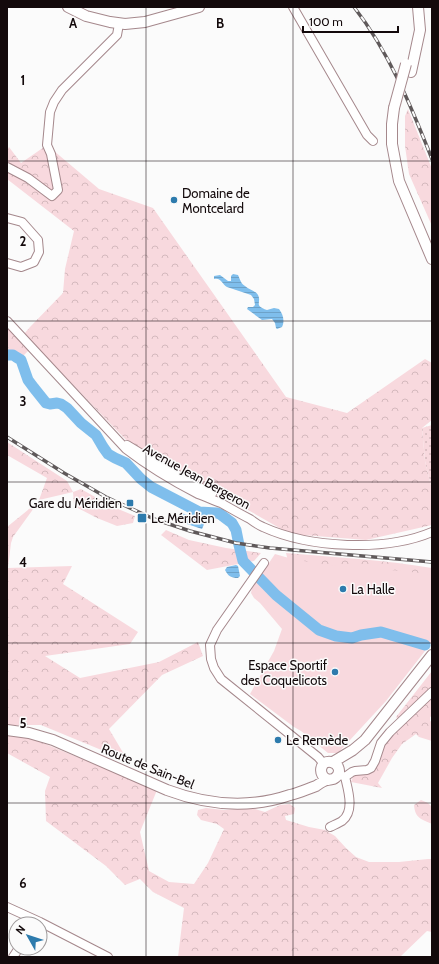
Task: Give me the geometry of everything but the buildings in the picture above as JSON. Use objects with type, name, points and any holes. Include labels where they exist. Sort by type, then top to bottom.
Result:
[{"type":"main road","points":[[68,7],[86,16],[119,24],[145,22],[200,7]]},
{"type":"main road","points":[[409,68],[413,27],[412,7]]},
{"type":"main road","points":[[418,7],[420,30],[392,124],[392,144],[399,181],[432,259]]},
{"type":"main road","points":[[397,110],[398,143],[404,179],[432,246]]},
{"type":"main road","name":"Route de Sain-Bel","points":[[7,725],[41,730],[171,787],[204,797],[226,799],[263,797],[281,794],[303,786],[333,771],[365,740],[432,655]]},
{"type":"main road","name":"Route de Sain-Bel","points":[[7,730],[29,733],[53,740],[183,796],[224,804],[247,804],[275,800],[295,794],[333,771],[357,754],[368,744],[432,662]]},
{"type":"street","points":[[293,7],[367,135],[373,141]]},
{"type":"street","points":[[7,167],[28,178],[52,196],[58,190],[47,145],[50,112],[54,102],[62,90],[118,35],[119,24]]},
{"type":"street","points":[[7,218],[22,222],[38,240],[40,252],[34,262],[20,267],[7,263]]},
{"type":"street","name":"Avenue Jean Bergeron","points":[[7,321],[116,438],[182,478],[266,525],[271,530],[310,541],[340,544],[388,542],[408,539],[432,532]]},
{"type":"street","points":[[264,563],[217,630],[210,645],[211,659],[214,668],[221,679],[318,757],[333,771],[349,793],[350,804],[348,814],[343,820],[330,827]]},
{"type":"street","points":[[333,771],[352,772],[371,768],[381,743],[395,727],[432,692]]},
{"type":"street","points":[[7,907],[25,916]]},
{"type":"street","points":[[48,927],[108,957]]},
{"type":"green space","points":[[408,109],[432,169],[432,226],[409,174],[405,146],[405,116]]},
{"type":"green space","points":[[47,145],[99,189],[153,208],[286,397],[347,413],[425,359],[432,363],[432,420],[422,428],[425,461],[432,490],[432,525],[366,540],[290,534],[127,441],[24,334],[63,293],[65,269],[74,231],[7,179],[7,150],[9,147],[21,163]]},
{"type":"green space","points":[[7,321],[32,347],[22,357],[10,351],[7,355]]},
{"type":"green space","points":[[432,425],[432,490],[425,461],[422,428]]},
{"type":"green space","points":[[7,442],[67,481],[73,492],[39,500],[47,478],[7,455]]},
{"type":"green space","points":[[81,489],[111,506],[135,516],[133,523],[117,526],[97,518],[74,506],[73,492]]},
{"type":"green space","points":[[39,501],[13,537],[8,568],[72,566],[63,584],[138,632],[130,644],[45,656],[80,678],[159,662],[198,642],[203,656],[162,675],[109,729],[128,761],[41,725],[7,725],[7,527]]},
{"type":"green space","points":[[166,530],[189,540],[226,548],[261,553],[254,561],[207,570],[161,535]]},
{"type":"green space","points":[[286,553],[377,561],[432,568],[432,589],[288,561]]},
{"type":"green space","name":"Espace Sportif des Coquelicots","points":[[275,554],[313,563],[432,575],[432,642],[386,701],[338,753],[328,753],[301,731],[250,694],[274,651],[282,629],[251,593],[252,588]]},
{"type":"green space","points":[[432,671],[432,716],[430,717],[430,721],[432,722],[432,741],[419,737],[416,734],[402,744],[378,783],[382,788],[351,782],[355,771],[367,770],[381,743],[400,722],[396,717]]},
{"type":"green space","points":[[7,732],[31,738],[157,790],[140,832],[149,871],[169,882],[194,884],[208,863],[224,829],[217,824],[201,820],[197,815],[198,810],[206,808],[224,810],[244,808],[265,812],[280,805],[290,804],[295,808],[294,814],[285,816],[286,820],[325,830],[335,836],[356,857],[369,862],[399,862],[432,859],[432,932],[427,931],[401,956],[178,957],[184,908],[153,892],[140,879],[125,885],[106,866],[46,821],[45,791],[50,777],[7,753]]},
{"type":"green space","points":[[421,800],[428,803],[432,807],[432,824],[422,819],[416,813],[414,805]]},
{"type":"water","points":[[233,274],[238,275],[244,285],[257,293],[260,307],[267,310],[274,308],[279,309],[283,318],[282,327],[277,329],[272,319],[262,320],[247,309],[248,307],[253,307],[255,305],[254,299],[251,295],[227,287],[220,280],[214,279],[214,276],[220,275],[228,281],[231,281],[231,276]]},
{"type":"water","points":[[182,513],[205,522],[202,529],[178,521]]},
{"type":"water","points":[[238,566],[240,576],[238,578],[233,578],[227,574],[225,570],[227,567]]},
{"type":"waterway","points":[[7,355],[13,355],[21,360],[28,380],[46,403],[57,403],[67,408],[81,423],[96,435],[108,454],[126,463],[151,487],[199,512],[217,513],[232,523],[236,530],[243,561],[276,595],[319,630],[336,636],[352,638],[381,632],[425,645]]},
{"type":"railway","points":[[354,7],[367,24],[389,61],[416,119],[432,159]]},
{"type":"railway","points":[[7,437],[64,473],[106,497],[154,519],[190,531],[236,543],[270,548],[432,562]]},
{"type":"place","name":"Domaine de Montcelard","points":[[174,200]]},
{"type":"place","name":"Gare du Méridien","points":[[130,503]]},
{"type":"place","name":"Le Méridien","points":[[142,518]]},
{"type":"place","name":"La Halle","points":[[343,589]]},
{"type":"place","name":"Espace Sportif des Coquelicots","points":[[335,672]]},
{"type":"place","name":"Le Remède","points":[[278,740]]}]
